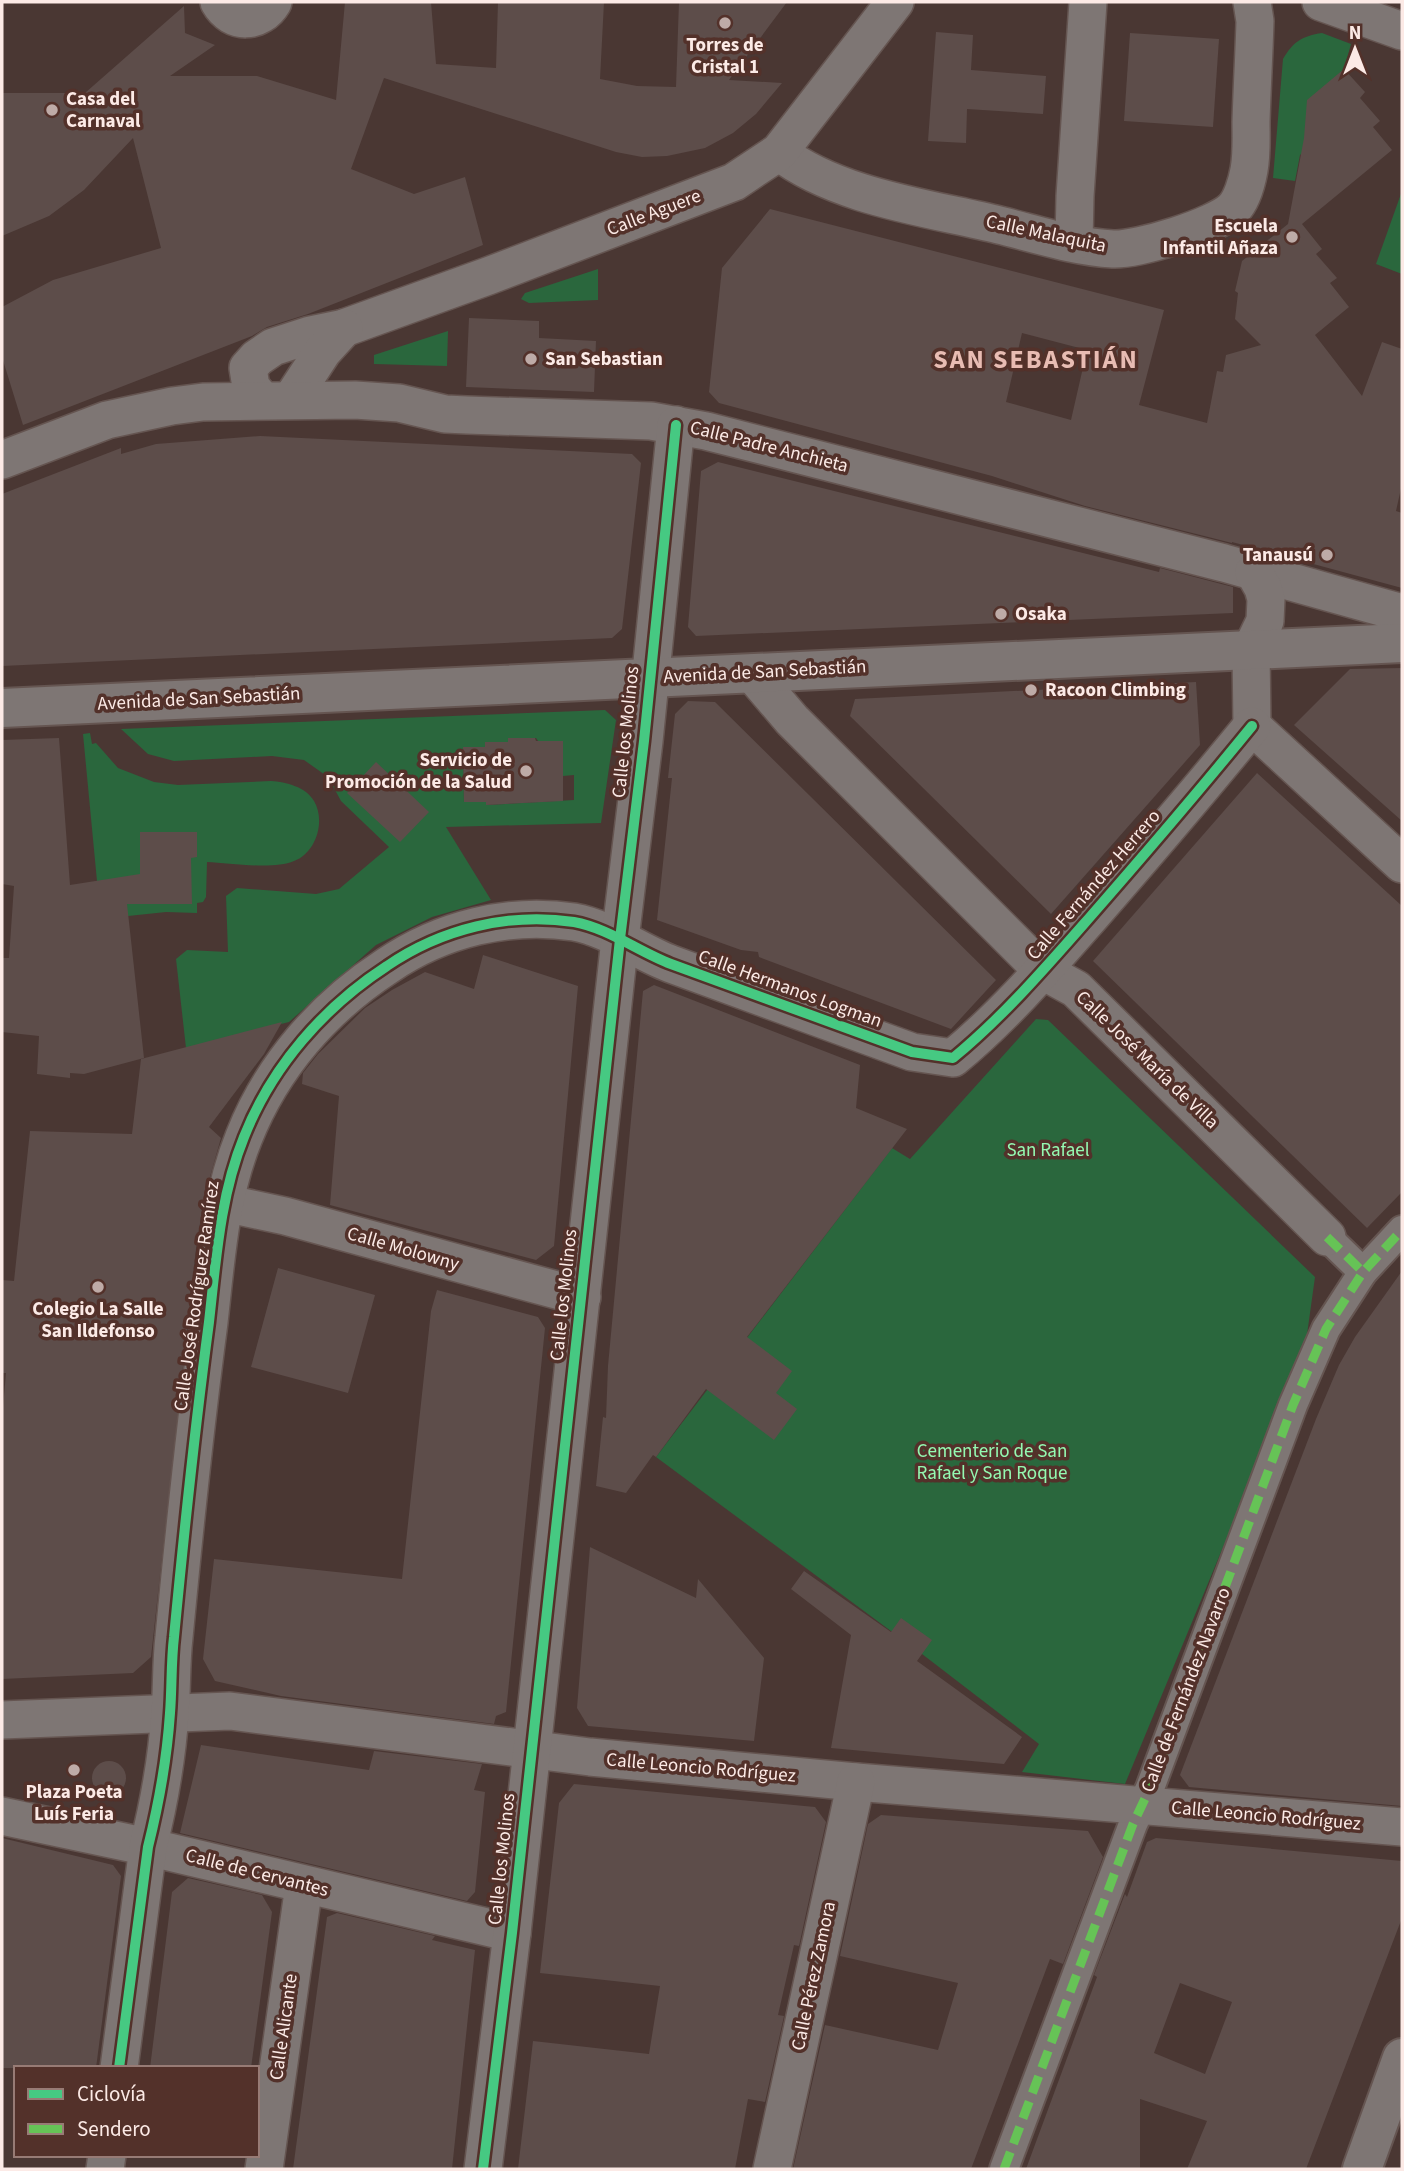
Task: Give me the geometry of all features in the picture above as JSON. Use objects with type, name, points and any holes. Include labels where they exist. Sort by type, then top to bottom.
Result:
[{"type":"street","points":[[219,2],[232,16],[251,20],[268,11],[273,2]]},
{"type":"street","name":"Calle Aguere","points":[[344,328],[276,400],[251,387],[248,368],[273,347],[344,328],[734,182],[779,152],[895,2]]},
{"type":"street","points":[[1074,243],[1088,2]]},
{"type":"street","name":"Calle Malaquita","points":[[779,152],[797,167],[836,185],[1074,243],[1114,249],[1143,245],[1202,226],[1233,208],[1242,193],[1250,168],[1255,21],[1252,2]]},
{"type":"street","points":[[1321,2],[1402,31]]},
{"type":"street","name":"Calle Padre Anchieta","points":[[2,460],[107,420],[203,402],[355,400],[399,403],[445,414],[651,421],[735,437],[1402,613]]},
{"type":"street","name":"Calle los Molinos","points":[[483,2169],[512,1933],[676,425]]},
{"type":"street","points":[[1254,572],[1264,587],[1266,599],[1265,621],[1251,650],[1252,726],[1402,864]]},
{"type":"street","name":"Avenida de San Sebastián","points":[[2,708],[1402,643]]},
{"type":"street","name":"Calle José María de Villa","points":[[752,673],[792,720],[1043,971],[1076,989],[1363,1272]]},
{"type":"street","name":"Calle Fernández Herrero","points":[[953,1058],[976,1040],[1043,971],[1175,820],[1252,726]]},
{"type":"street","name":"Calle José Rodríguez Ramírez","points":[[119,2066],[148,1847],[156,1815],[170,1713],[173,1643],[201,1378],[224,1203],[244,1137],[256,1110],[295,1049],[324,1015],[366,979],[394,961],[444,936],[492,922],[576,922],[620,939]]},
{"type":"street","name":"Calle Hermanos Logman","points":[[620,939],[667,963],[912,1052],[953,1058]]},
{"type":"street","name":"Calle Molowny","points":[[224,1203],[285,1216],[582,1297]]},
{"type":"street","name":"Calle de Fernández Navarro","points":[[1004,2169],[1293,1405],[1326,1329],[1363,1272],[1402,1230]]},
{"type":"street","name":"Calle Leoncio Rodríguez","points":[[2,1720],[230,1711],[531,1751],[856,1782],[1402,1827]]},
{"type":"street","name":"Calle Pérez Zamora","points":[[772,2169],[856,1782]]},
{"type":"street","name":"Calle de Cervantes","points":[[2,1816],[148,1847],[512,1933]]},
{"type":"street","name":"Calle Alicante","points":[[264,2169],[304,1885]]},
{"type":"street","points":[[1362,2169],[1402,2058]]},
{"type":"green space","points":[[1322,33],[1351,44],[1344,69],[1310,146],[1300,155],[1295,181],[1273,178],[1283,59],[1299,41]]},
{"type":"green space","points":[[1402,191],[1402,274],[1376,264]]},
{"type":"green space","points":[[598,269],[598,300],[529,303],[521,299],[525,293]]},
{"type":"green space","points":[[448,331],[447,366],[374,364],[374,355]]},
{"type":"green space","points":[[605,710],[616,720],[601,823],[446,827],[491,900],[432,917],[376,945],[289,1022],[186,1048],[176,959],[187,950],[228,952],[226,896],[237,888],[316,894],[339,889],[389,847],[341,801],[328,777],[304,760],[272,756],[174,761],[148,754],[121,729]],"holes":[[[509,738],[536,738],[563,776],[574,775],[574,800],[486,805],[486,802],[464,802],[463,747],[485,747],[485,742],[508,742]]]},
{"type":"green space","points":[[90,733],[92,744],[96,743],[118,768],[154,782],[178,785],[271,781],[301,789],[314,801],[317,809],[317,836],[302,857],[285,864],[263,866],[207,862],[206,897],[203,902],[197,903],[197,913],[166,912],[128,916],[97,881],[83,734]]},
{"type":"green space","name":"Cementerio de San Rafael y San Roque","points":[[1036,1019],[1048,1020],[1315,1277],[1305,1349],[1125,1784],[1022,1772],[1039,1744],[656,1457],[892,1148],[910,1159]]},
{"type":"building","points":[[345,2],[431,2],[436,64],[496,68],[498,2],[604,2],[600,79],[637,86],[676,87],[679,2],[787,2],[729,80],[782,83],[756,114],[733,133],[705,148],[667,156],[642,157],[616,152],[384,78],[351,169],[414,194],[465,177],[483,245],[308,314],[267,327],[252,336],[23,425],[2,357],[2,307],[53,280],[161,248],[133,138],[84,190],[49,216],[2,236],[2,93],[85,93],[184,6],[185,33],[215,45],[170,76],[257,76],[336,100]]},
{"type":"building","points":[[936,32],[973,35],[971,70],[1046,76],[1043,114],[967,109],[966,143],[928,141]]},
{"type":"building","points":[[1130,33],[1219,39],[1213,127],[1124,121]]},
{"type":"building","points":[[1344,69],[1365,92],[1360,98],[1380,121],[1373,127],[1392,150],[1302,224],[1322,249],[1316,254],[1337,278],[1330,283],[1349,307],[1315,335],[1362,396],[1382,342],[1402,349],[1402,484],[1396,511],[1402,513],[1402,588],[1085,506],[992,476],[719,403],[709,392],[722,268],[770,209],[1164,310],[1139,405],[1207,423],[1217,371],[1223,372],[1226,355],[1261,345],[1235,319],[1238,293],[1235,291],[1242,261],[1288,224],[1304,138],[1307,100]],"holes":[[[1022,333],[1087,350],[1071,420],[1006,402]]]},
{"type":"building","name":"San Sebastian","points":[[469,318],[539,321],[539,338],[596,341],[594,392],[466,387]]},
{"type":"building","points":[[260,436],[632,454],[641,463],[622,629],[612,638],[2,666],[2,494],[121,448],[121,454],[156,444]]},
{"type":"building","points":[[718,462],[1159,572],[1160,568],[1233,587],[1233,613],[696,636],[688,627],[701,471]]},
{"type":"building","points":[[1402,668],[1402,821],[1294,725],[1350,669]]},
{"type":"building","points":[[1196,682],[1200,745],[1051,914],[850,716],[855,699]]},
{"type":"building","points":[[688,701],[715,702],[996,980],[951,1029],[759,957],[758,952],[741,950],[657,920],[672,778],[668,778],[675,714]]},
{"type":"building","points":[[59,738],[70,885],[140,874],[140,832],[197,832],[197,857],[191,858],[192,904],[127,904],[144,1058],[84,1074],[70,1073],[70,1078],[37,1074],[39,1036],[2,1032],[2,958],[9,958],[14,886],[2,884],[2,740]]},
{"type":"building","points":[[508,738],[563,741],[563,801],[486,805],[486,802],[464,802],[463,747],[485,747],[485,742],[508,742]]},
{"type":"building","points":[[376,762],[429,812],[400,842],[347,793]]},
{"type":"building","points":[[1257,773],[1402,906],[1402,1192],[1367,1228],[1093,961]]},
{"type":"building","points":[[483,955],[578,986],[554,1246],[536,1260],[330,1205],[339,1096],[302,1084],[303,1073],[318,1054],[365,1008],[425,972],[474,989]]},
{"type":"building","points":[[654,985],[860,1065],[856,1108],[907,1129],[747,1337],[792,1371],[776,1393],[797,1409],[774,1440],[706,1389],[626,1493],[596,1486],[603,1417],[606,1418],[608,1366],[643,991]]},
{"type":"building","name":"Colegio La Salle San Ildefonso","points":[[282,1022],[264,1054],[209,1127],[221,1138],[204,1198],[196,1249],[151,1657],[133,1673],[2,1679],[2,1419],[6,1373],[2,1373],[2,1280],[14,1281],[30,1131],[132,1134],[141,1059]]},
{"type":"building","points":[[278,1268],[375,1295],[348,1393],[251,1367]]},
{"type":"building","points":[[1402,1271],[1402,1806],[1189,1787],[1180,1775],[1316,1419],[1339,1365],[1355,1337]]},
{"type":"building","points":[[437,1290],[538,1317],[545,1328],[506,1712],[496,1716],[494,1724],[281,1696],[215,1681],[203,1659],[214,1559],[402,1579],[431,1311]]},
{"type":"building","points":[[590,1547],[696,1598],[698,1579],[764,1658],[754,1741],[588,1726],[577,1708]]},
{"type":"building","points":[[804,1571],[891,1632],[901,1618],[932,1640],[917,1661],[1022,1737],[1004,1764],[831,1748],[851,1635],[791,1589]]},
{"type":"building","points":[[201,1745],[369,1770],[374,1751],[482,1764],[474,1790],[485,1792],[475,1892],[467,1901],[180,1833]]},
{"type":"building","points":[[109,1761],[121,1766],[126,1778],[121,1790],[109,1795],[97,1790],[92,1778],[97,1766]]},
{"type":"building","points":[[574,1784],[815,1807],[826,1822],[799,1946],[794,1945],[778,2015],[784,2016],[765,2102],[748,2099],[735,2169],[518,2169],[533,2041],[649,2054],[660,1986],[540,1973],[559,1803]]},
{"type":"building","points":[[881,1815],[1088,1831],[1103,1857],[1063,1964],[1050,1959],[971,2169],[793,2169],[825,2025],[938,2050],[958,1983],[840,1956],[868,1824]]},
{"type":"building","points":[[2,1838],[113,1865],[121,1876],[96,2066],[2,2068]]},
{"type":"building","points":[[1156,1838],[1402,1861],[1402,1918],[1306,2169],[1187,2169],[1207,2121],[1140,2099],[1140,2169],[1026,2169],[1097,1977],[1094,1975],[1147,1842]],"holes":[[[1180,1983],[1232,2002],[1205,2074],[1154,2053]]]},
{"type":"building","points":[[188,1878],[262,1895],[272,1912],[251,2066],[150,2066],[172,1892]]},
{"type":"building","points":[[337,1913],[435,1936],[432,1940],[475,1950],[452,2169],[293,2169],[327,1917]]},
{"type":"marked path","points":[[1004,2169],[1293,1405],[1326,1329],[1363,1272],[1402,1230]]},
{"type":"marked path","points":[[1327,1237],[1363,1272]]},
{"type":"cycle path","points":[[483,2169],[512,1933],[644,741],[676,425]]},
{"type":"cycle path","points":[[119,2066],[148,1847],[167,1747],[173,1646],[186,1519],[224,1205],[236,1159],[256,1111],[269,1086],[302,1040],[342,1000],[408,953],[430,942],[476,926],[525,919],[587,925],[671,964],[912,1052],[953,1058],[989,1026],[1041,972],[1252,726]]},
{"type":"place","name":"Torres de Cristal 1","points":[[725,23]]},
{"type":"place","name":"Casa del Carnaval","points":[[52,110]]},
{"type":"place","name":"Escuela Infantil Añaza","points":[[1292,237]]},
{"type":"place","name":"San Sebastian","points":[[531,359]]},
{"type":"place","name":"Tanausú","points":[[1327,555]]},
{"type":"place","name":"Osaka","points":[[1001,614]]},
{"type":"place","name":"Racoon Climbing","points":[[1031,690]]},
{"type":"place","name":"Servicio de Promoción de la Salud","points":[[526,771]]},
{"type":"place","name":"Colegio La Salle San Ildefonso","points":[[98,1287]]},
{"type":"place","name":"Plaza Poeta Luís Feria","points":[[74,1770]]},
{"type":"district","name":"SAN SEBASTIÁN","points":[[1036,359]]},
{"type":"park label","name":"San Rafael","points":[[1048,1150]]}]
